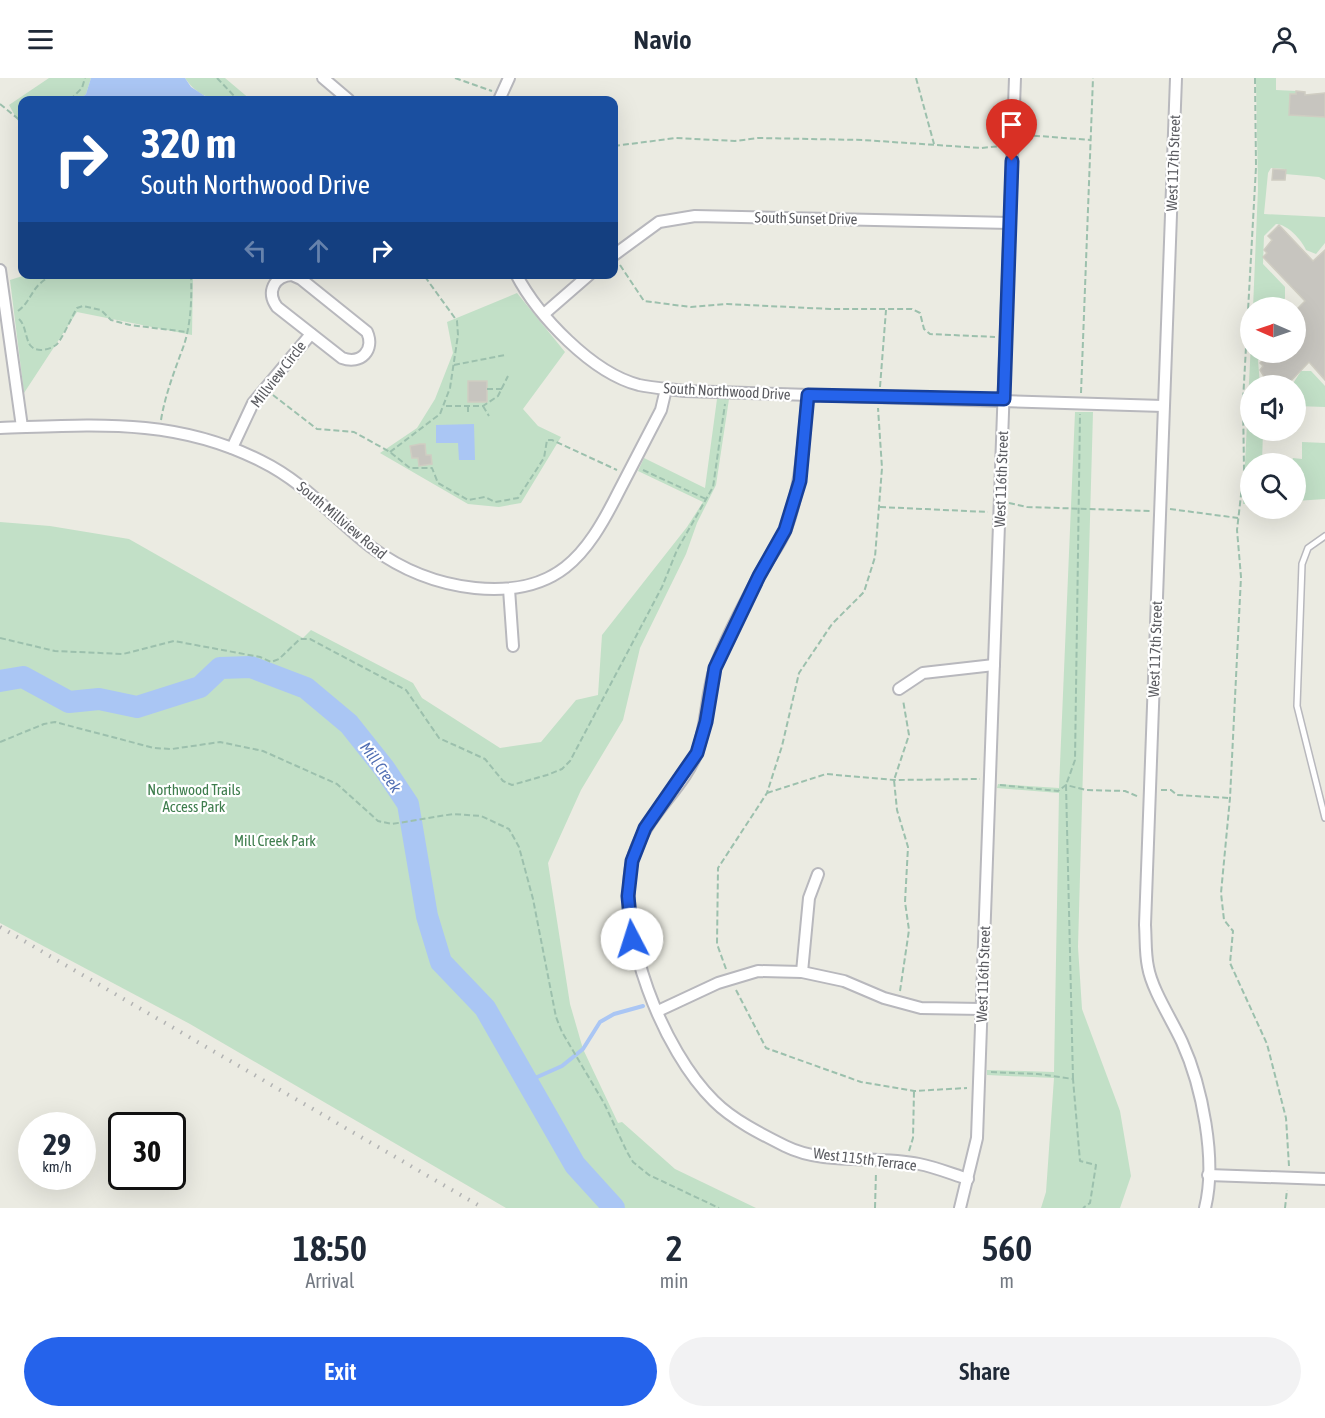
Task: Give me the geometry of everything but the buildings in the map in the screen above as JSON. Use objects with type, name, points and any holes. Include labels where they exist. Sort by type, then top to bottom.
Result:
[{"type":"street","points":[[323,78],[344,96]]},
{"type":"street","points":[[500,96],[509,78]]},
{"type":"street","name":"West 116th Street","points":[[960,1208],[977,1138],[1015,78]]},
{"type":"street","name":"West 117th Street","points":[[1176,78],[1147,854],[1148,968],[1183,1046],[1201,1100],[1208,1150],[1205,1208]]},
{"type":"street","name":"South Sunset Drive","points":[[618,252],[659,222],[695,216],[1010,223]]},
{"type":"street","points":[[0,270],[22,427]]},
{"type":"street","points":[[280,279],[273,287],[274,303],[311,334],[349,360],[361,358],[370,344],[363,328],[301,279]]},
{"type":"street","name":"South Northwood Drive","points":[[520,279],[544,314],[578,350],[606,370],[637,384],[727,393],[1004,399],[1163,406]]},
{"type":"street","points":[[544,314],[585,279]]},
{"type":"street","name":"Millview Circle","points":[[232,448],[253,403],[311,334]]},
{"type":"street","name":"South Millview Road","points":[[0,428],[98,424],[159,428],[232,448],[291,478],[317,498],[370,546],[394,563],[423,577],[454,586],[509,589],[533,584],[557,574],[578,558],[594,538],[661,410],[666,388]]},
{"type":"street","name":"West 115th Terrace","points":[[808,395],[800,481],[785,530],[759,576],[715,668],[706,722],[697,753],[645,828],[632,861],[628,896],[632,939],[666,1032],[689,1069],[715,1102],[750,1127],[788,1148],[830,1158],[876,1159],[919,1164],[968,1179]]},
{"type":"street","points":[[509,589],[513,646]]},
{"type":"street","points":[[899,689],[923,673],[994,665]]},
{"type":"street","points":[[802,972],[809,898],[818,874]]},
{"type":"street","points":[[658,1011],[731,979],[758,971],[802,972],[844,981],[921,1008],[982,1009]]},
{"type":"street","points":[[1208,1175],[1325,1179]]},
{"type":"lane","points":[[1325,536],[1308,548],[1302,564],[1297,706],[1325,818]]},
{"type":"path","points":[[74,96],[82,88],[85,78]]},
{"type":"path","points":[[217,78],[234,96]]},
{"type":"path","points":[[455,78],[498,96]]},
{"type":"path","points":[[916,78],[934,144]]},
{"type":"path","points":[[1083,1208],[1089,1203],[1095,1165],[1080,1161],[1073,1079],[1066,785],[1075,760],[1081,403],[1093,78]]},
{"type":"path","points":[[1255,78],[1256,166],[1244,401],[1244,469],[1238,518],[1241,577],[1230,798],[1221,893],[1224,920],[1233,931],[1230,963],[1267,1044],[1286,1118],[1289,1177],[1285,1208]]},
{"type":"path","points":[[0,104],[18,119]]},
{"type":"path","points":[[618,145],[676,138],[934,144],[990,148],[1029,135],[1091,140]]},
{"type":"path","points":[[618,261],[644,302],[691,307],[727,304],[912,309],[920,313],[924,328],[930,334],[1006,337]]},
{"type":"path","points":[[46,279],[32,291],[23,307],[14,314],[23,323],[29,343],[34,349],[41,351],[57,344],[77,308],[83,306],[101,310],[111,320],[130,325],[187,332]]},
{"type":"path","points":[[159,428],[172,372],[187,332],[192,297],[191,279]]},
{"type":"path","points":[[390,452],[440,414],[445,406],[454,365],[457,321],[427,279]]},
{"type":"path","points":[[886,310],[879,397],[878,421],[882,468],[875,557],[864,592],[832,624],[799,673],[782,746],[767,793],[718,868],[717,944],[731,979],[766,1048],[861,1082],[914,1091],[970,1088],[987,1071],[1073,1079]]},
{"type":"path","points":[[454,365],[505,355]]},
{"type":"path","points":[[445,406],[483,406],[493,402],[508,376]]},
{"type":"path","points":[[267,385],[272,394],[317,429],[354,432],[390,452],[410,468],[432,468],[438,483],[468,500],[485,497],[495,502],[518,498],[544,458],[547,440],[552,440],[614,469],[640,468],[708,500]]},
{"type":"path","points":[[487,389],[502,390]]},
{"type":"path","points":[[0,638],[55,651],[123,654],[174,641],[261,657],[271,662],[279,659],[300,639],[310,639],[406,690],[439,738],[485,759],[503,781],[512,785],[562,770],[570,761],[662,587],[677,550],[708,500],[713,488],[727,393]]},
{"type":"path","points":[[468,406],[468,414]]},
{"type":"path","points":[[483,406],[489,416]]},
{"type":"path","points":[[880,507],[992,512],[1007,503],[1027,507],[1079,509],[1181,509],[1238,518]]},
{"type":"path","points":[[899,689],[906,708],[909,735],[894,780],[897,810],[908,847],[905,902],[909,930],[899,1002]]},
{"type":"path","points":[[0,742],[44,723],[55,722],[154,748],[172,749],[207,742],[240,745],[263,751],[319,774],[351,795],[369,816],[378,821],[392,824],[453,814],[481,816],[501,824],[515,839],[533,899],[556,1017],[633,1161],[649,1175],[719,1208]]},
{"type":"path","points":[[906,1162],[912,1138],[914,1091]]},
{"type":"path","points":[[875,1208],[876,1159]]},
{"type":"green space","points":[[49,78],[91,78],[84,96],[22,96]]},
{"type":"green space","points":[[185,78],[225,78],[246,96],[206,96]]},
{"type":"green space","points":[[1256,78],[1276,78],[1276,90],[1296,91],[1296,94],[1290,95],[1290,115],[1325,117],[1325,180],[1319,177],[1285,174],[1285,169],[1271,168],[1268,173],[1264,214],[1325,217],[1325,243],[1316,254],[1306,250],[1294,233],[1280,225],[1276,224],[1264,236],[1263,264],[1285,287],[1285,297],[1253,297],[1258,189]]},
{"type":"green space","points":[[18,99],[18,121],[9,105]]},
{"type":"green space","points":[[18,277],[193,279],[192,335],[77,312],[24,393],[10,280]]},
{"type":"green space","points":[[517,293],[565,352],[523,409],[538,426],[561,437],[521,503],[499,507],[468,504],[380,453],[417,428],[435,399],[453,353],[447,322]]},
{"type":"green space","points":[[1250,363],[1258,363],[1259,375],[1249,375]]},
{"type":"green space","points":[[1301,371],[1311,371],[1325,386],[1325,407],[1306,406],[1306,375],[1298,375]]},
{"type":"green space","name":"Northwood Trails Access Park","points":[[717,399],[729,399],[716,485],[697,523],[686,554],[640,648],[623,720],[581,790],[548,863],[570,1004],[583,1049],[618,1123],[622,1122],[675,1169],[756,1208],[506,1208],[190,1024],[0,923],[0,522],[50,526],[129,539],[303,638],[311,630],[413,683],[422,698],[500,748],[541,742],[576,700],[598,695],[602,635],[687,527],[703,502],[638,471],[644,458],[705,488]]},
{"type":"green space","points":[[1075,412],[1093,412],[1078,947],[1082,1009],[1120,1111],[1131,1176],[1120,1208],[1041,1208],[1046,1192],[1054,1078],[987,1075],[987,1070],[1054,1072],[1059,793],[997,788],[998,784],[1059,788]]},
{"type":"green space","points":[[1246,441],[1263,441],[1262,453],[1246,453]]},
{"type":"green space","points":[[1302,442],[1325,443],[1325,499],[1306,500],[1306,453],[1302,453]]},
{"type":"water","points":[[91,78],[185,78],[191,87],[205,96],[84,96]]},
{"type":"water","points":[[474,424],[475,460],[459,460],[458,443],[436,443],[436,425]]},
{"type":"waterway","name":"Mill Creek","points":[[0,681],[23,677],[69,702],[99,699],[137,707],[200,687],[220,668],[251,667],[306,688],[349,724],[384,768],[408,804],[427,916],[441,962],[485,1008],[575,1165],[614,1208]]},
{"type":"waterway","points":[[526,1082],[562,1066],[583,1049],[600,1022],[614,1014],[643,1006]]},
{"type":"railway","points":[[0,927],[483,1208]]},
{"type":"route","points":[[632,939],[628,896],[632,861],[645,828],[697,753],[706,722],[715,668],[759,576],[785,530],[800,481],[808,395],[1004,399],[1012,161]]},
{"type":"park label","name":"Mill Creek Park","points":[[275,840]]}]
